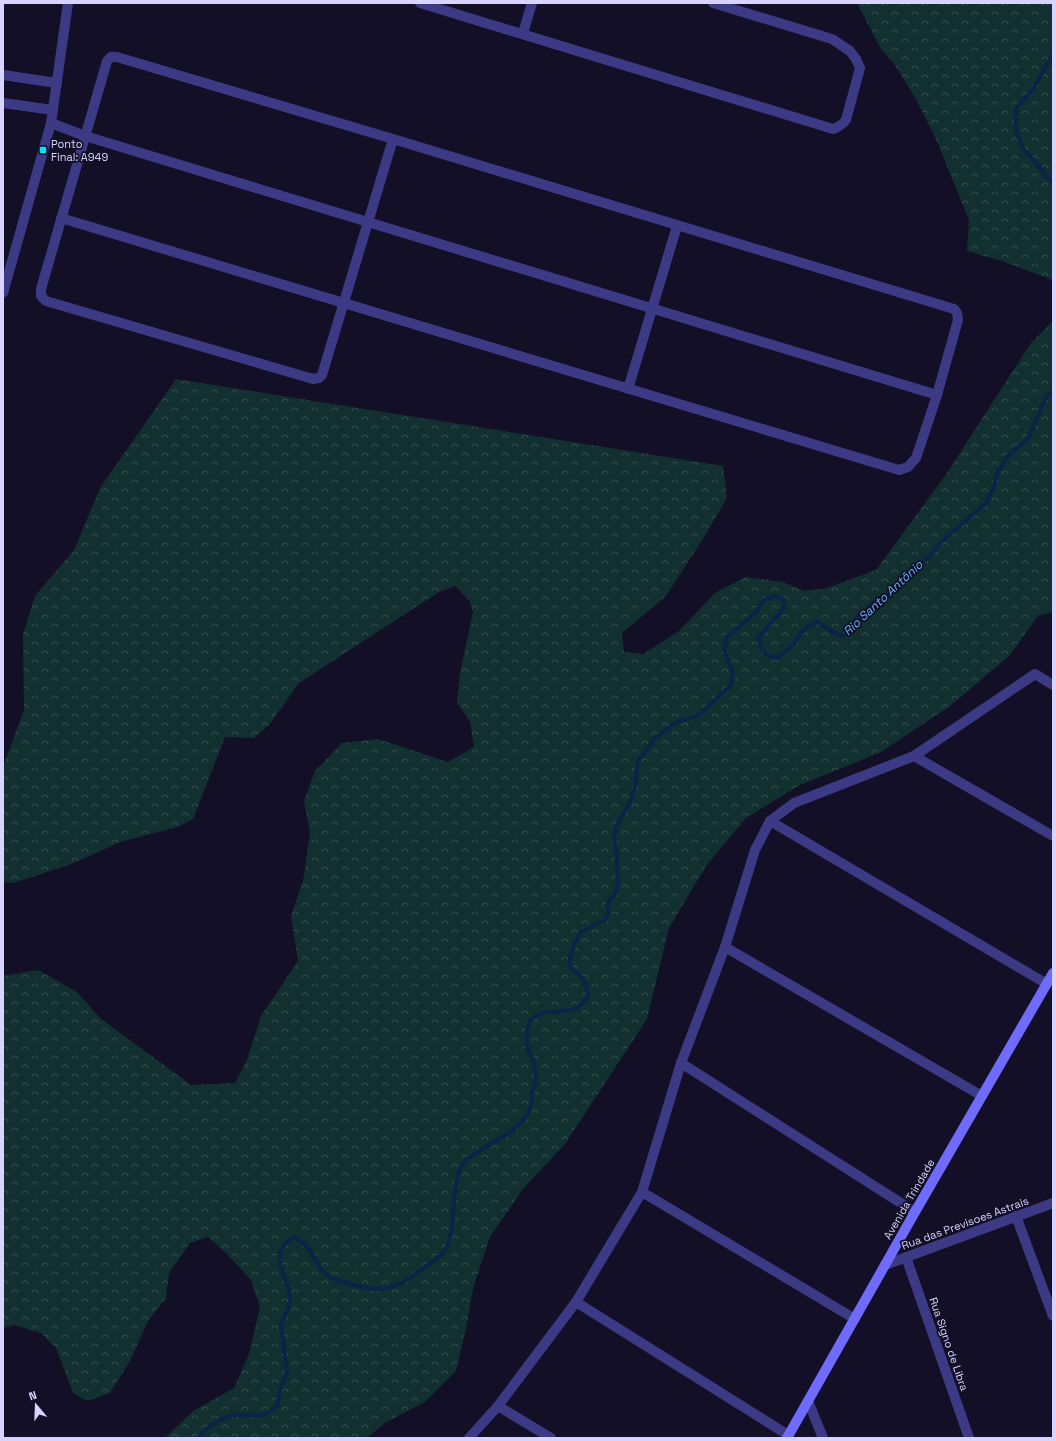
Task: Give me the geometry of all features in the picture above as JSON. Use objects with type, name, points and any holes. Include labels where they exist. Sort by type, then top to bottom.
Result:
[{"type":"main road","name":"Avenida Trindade","points":[[787,1437],[1053,973]]},
{"type":"street","points":[[3,293],[51,123],[68,3]]},
{"type":"street","points":[[420,3],[833,129],[840,127],[843,124],[846,120],[860,68],[856,58],[850,51],[832,39],[713,3]]},
{"type":"street","points":[[523,34],[532,3]]},
{"type":"street","points":[[61,218],[344,303],[628,389],[899,470],[908,468],[916,458],[937,395],[958,320],[957,313],[954,310],[393,139],[114,56],[107,61],[40,288],[41,296],[46,301],[316,379],[319,378],[322,375],[344,303],[367,223],[393,139]]},
{"type":"street","points":[[3,75],[57,83]]},
{"type":"street","points":[[3,103],[53,110]]},
{"type":"street","points":[[51,123],[85,136],[367,223],[937,395]]},
{"type":"street","points":[[628,389],[677,226]]},
{"type":"street","points":[[469,1438],[498,1406],[576,1302],[642,1192],[681,1063],[725,947],[755,850],[770,821],[794,803],[914,756],[1035,674],[1053,685]]},
{"type":"street","points":[[914,756],[1053,836]]},
{"type":"street","points":[[770,821],[1047,984]]},
{"type":"street","points":[[725,947],[982,1096]]},
{"type":"street","points":[[681,1063],[915,1212]]},
{"type":"street","points":[[642,1192],[855,1319]]},
{"type":"street","name":"Rua das Previsoes Astrais","points":[[885,1265],[1053,1203]]},
{"type":"street","points":[[1016,1216],[1053,1316]]},
{"type":"street","name":"Rua Signo de Libra","points":[[906,1257],[969,1438]]},
{"type":"street","points":[[576,1302],[787,1437]]},
{"type":"street","points":[[808,1401],[823,1438]]},
{"type":"street","points":[[498,1406],[551,1438]]},
{"type":"green space","points":[[857,3],[1053,3],[1053,280],[1002,261],[967,251],[969,220],[936,139],[916,99],[895,65],[881,49]]},
{"type":"green space","points":[[1053,321],[1053,612],[1038,616],[1009,656],[950,706],[881,752],[798,786],[746,818],[706,866],[669,928],[647,1019],[565,1144],[523,1189],[490,1237],[473,1288],[467,1324],[456,1371],[425,1402],[386,1422],[367,1438],[165,1438],[193,1411],[234,1388],[249,1354],[260,1307],[251,1280],[226,1253],[208,1237],[190,1243],[169,1273],[166,1298],[148,1321],[130,1361],[110,1393],[87,1401],[73,1393],[56,1348],[41,1333],[14,1325],[3,1328],[3,976],[38,970],[77,992],[100,1018],[191,1085],[235,1083],[247,1060],[261,1016],[298,961],[291,916],[303,881],[310,833],[304,801],[315,771],[342,743],[378,739],[448,762],[474,747],[470,722],[457,702],[460,673],[473,612],[469,600],[455,586],[439,592],[299,683],[269,725],[254,738],[225,737],[193,819],[178,827],[120,842],[69,865],[13,883],[3,882],[3,766],[24,710],[23,634],[35,596],[74,550],[100,488],[176,379],[723,466],[727,498],[706,534],[666,596],[622,633],[624,652],[643,654],[678,632],[715,593],[745,577],[783,582],[804,591],[827,588],[876,570],[947,473],[1031,343]]},
{"type":"waterway","points":[[1053,54],[1032,91],[1016,108],[1016,130],[1023,149],[1053,182]]},
{"type":"waterway","name":"Rio Santo Antônio","points":[[198,1438],[211,1426],[226,1417],[237,1415],[259,1416],[267,1413],[278,1405],[279,1393],[287,1372],[281,1325],[290,1303],[289,1291],[280,1266],[279,1258],[281,1251],[286,1244],[295,1237],[309,1249],[325,1274],[339,1281],[377,1289],[392,1287],[405,1281],[435,1260],[445,1250],[449,1242],[452,1229],[455,1188],[459,1171],[463,1164],[473,1155],[517,1127],[528,1114],[531,1106],[536,1076],[534,1063],[526,1041],[529,1024],[538,1014],[574,1009],[580,1006],[588,996],[584,981],[576,972],[572,970],[569,962],[574,945],[581,932],[605,920],[608,912],[608,902],[616,893],[618,882],[614,836],[619,821],[630,802],[635,787],[638,761],[654,739],[675,723],[699,715],[731,685],[733,674],[724,649],[727,637],[756,612],[764,600],[776,596],[784,600],[784,608],[758,638],[761,647],[767,655],[777,658],[794,644],[804,630],[812,624],[818,622],[833,632],[843,636],[851,630],[855,620],[879,598],[894,588],[912,568],[929,557],[942,541],[985,504],[993,489],[998,471],[1009,455],[1028,439],[1045,399],[1053,391]]},
{"type":"place","name":"Ponto Final: A949","points":[[43,150]]}]
